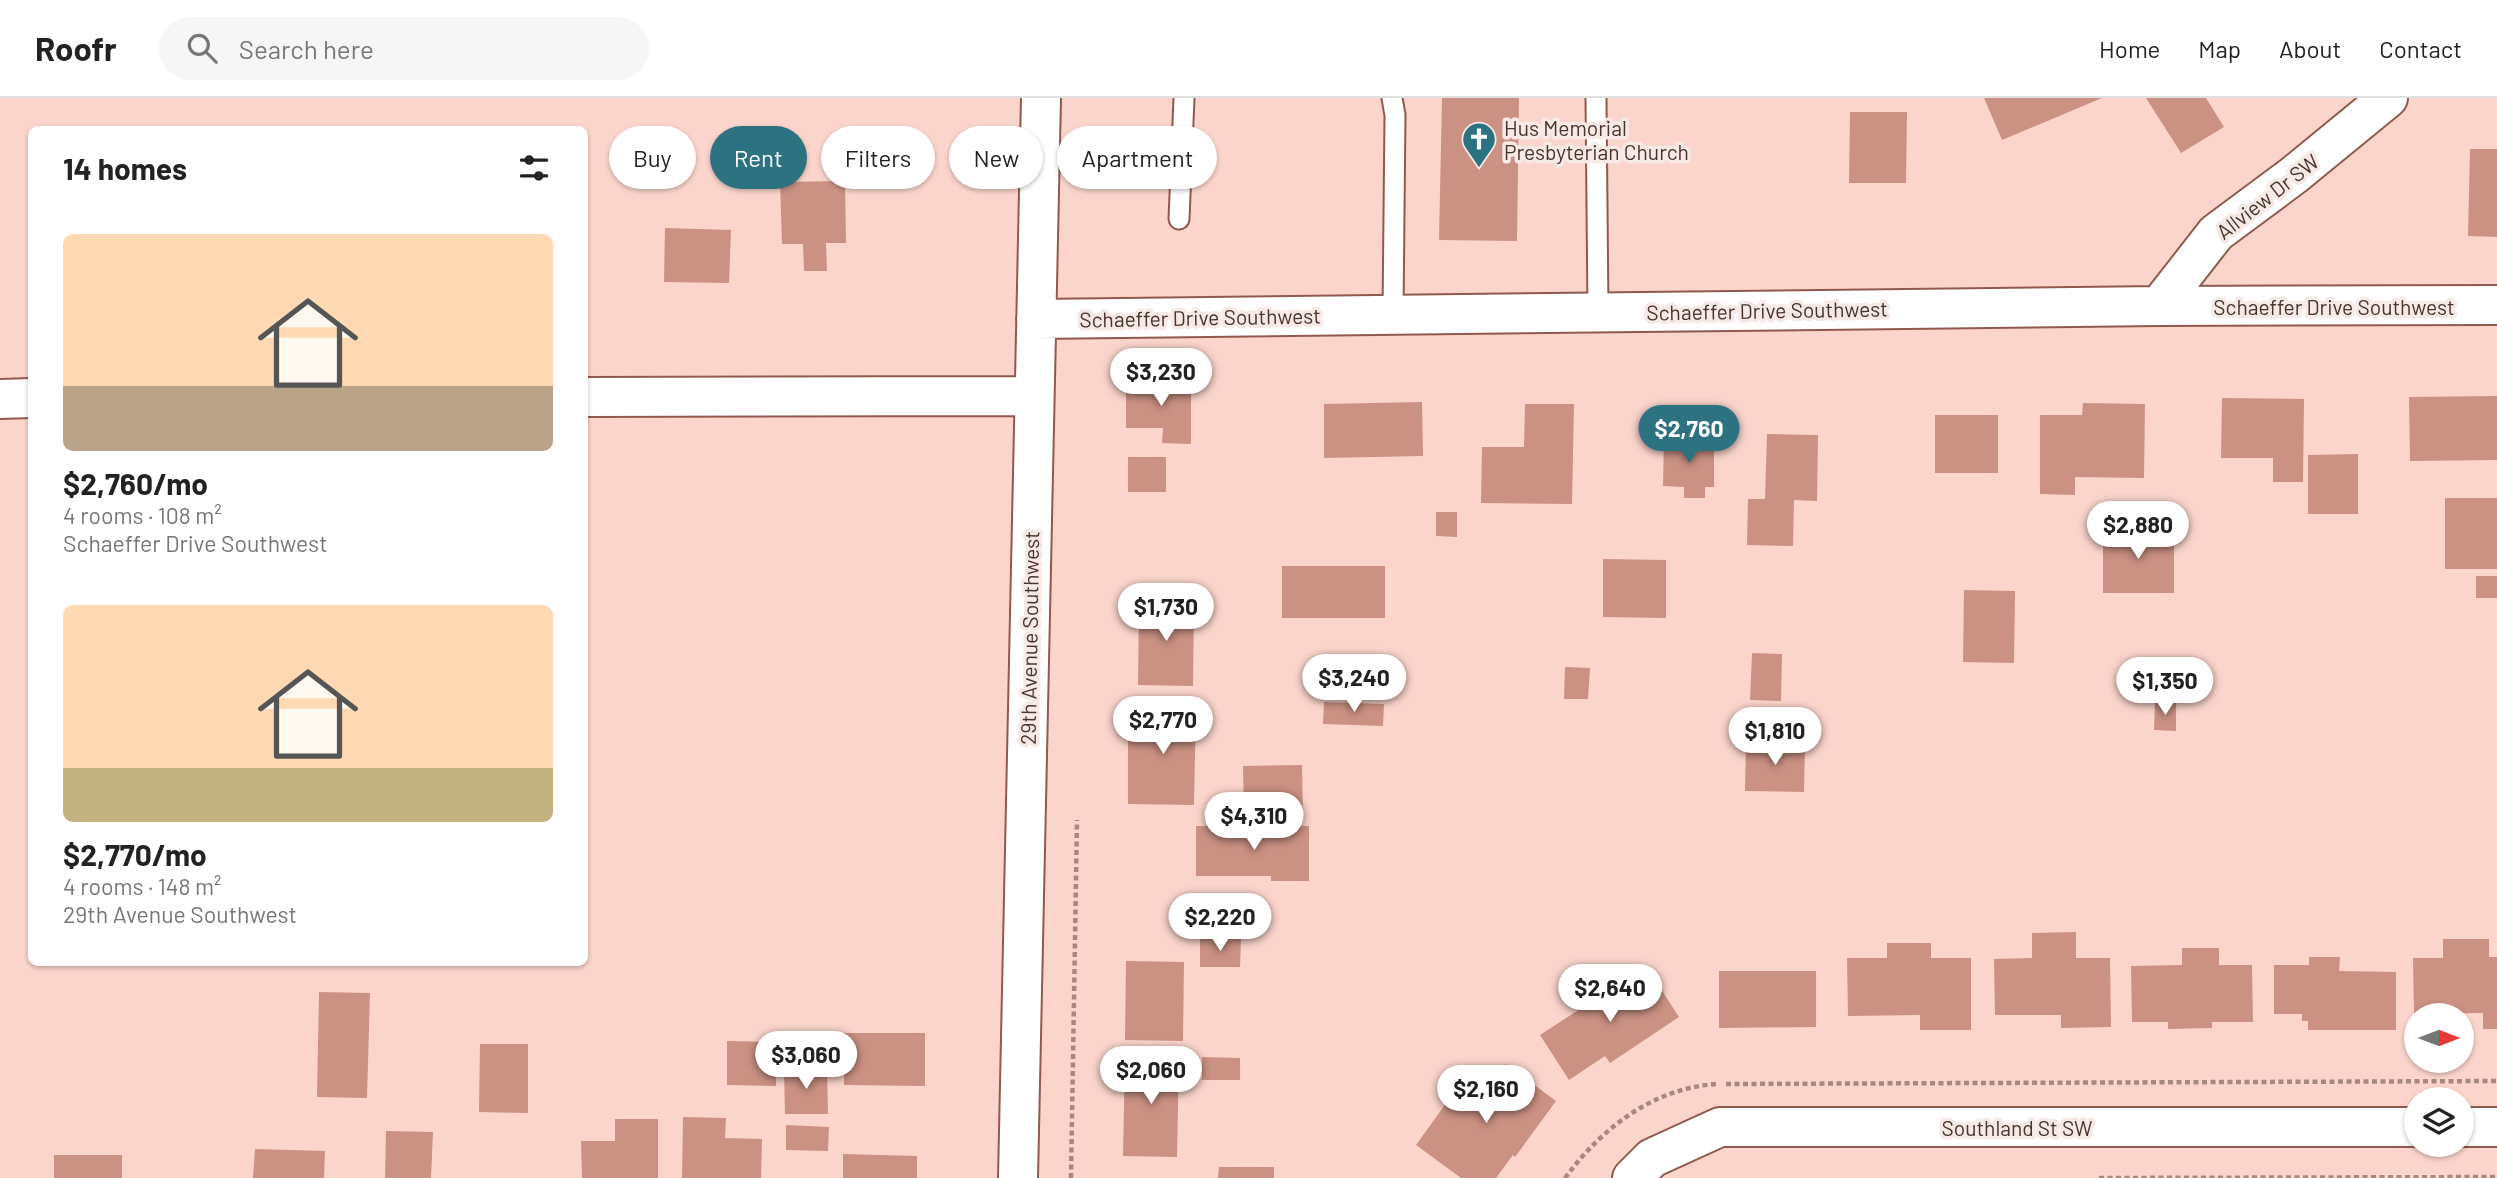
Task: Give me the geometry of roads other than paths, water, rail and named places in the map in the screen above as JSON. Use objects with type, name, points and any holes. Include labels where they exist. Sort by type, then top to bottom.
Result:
[{"type":"street","name":"29th Avenue Southwest","points":[[1018,1178],[1041,98]]},
{"type":"street","name":"Allview Dr SW","points":[[2159,306],[2216,233],[2294,175],[2388,98]]},
{"type":"street","name":"Schaeffer Drive Southwest","points":[[1036,319],[2159,306],[2497,305]]},
{"type":"street","points":[[588,397],[1034,396]]},
{"type":"street","points":[[0,399],[28,398]]},
{"type":"street","name":"Southland St SW","points":[[1632,1178],[1652,1158],[1720,1127],[2404,1127]]},
{"type":"street","points":[[2474,1127],[2497,1127]]},
{"type":"lane","points":[[1179,219],[1184,98]]},
{"type":"lane","points":[[1392,98],[1395,115],[1393,314]]},
{"type":"lane","points":[[1596,98],[1598,312]]},
{"type":"place","name":"Hus Memorial Presbyterian Church","points":[[1479,169]]}]
